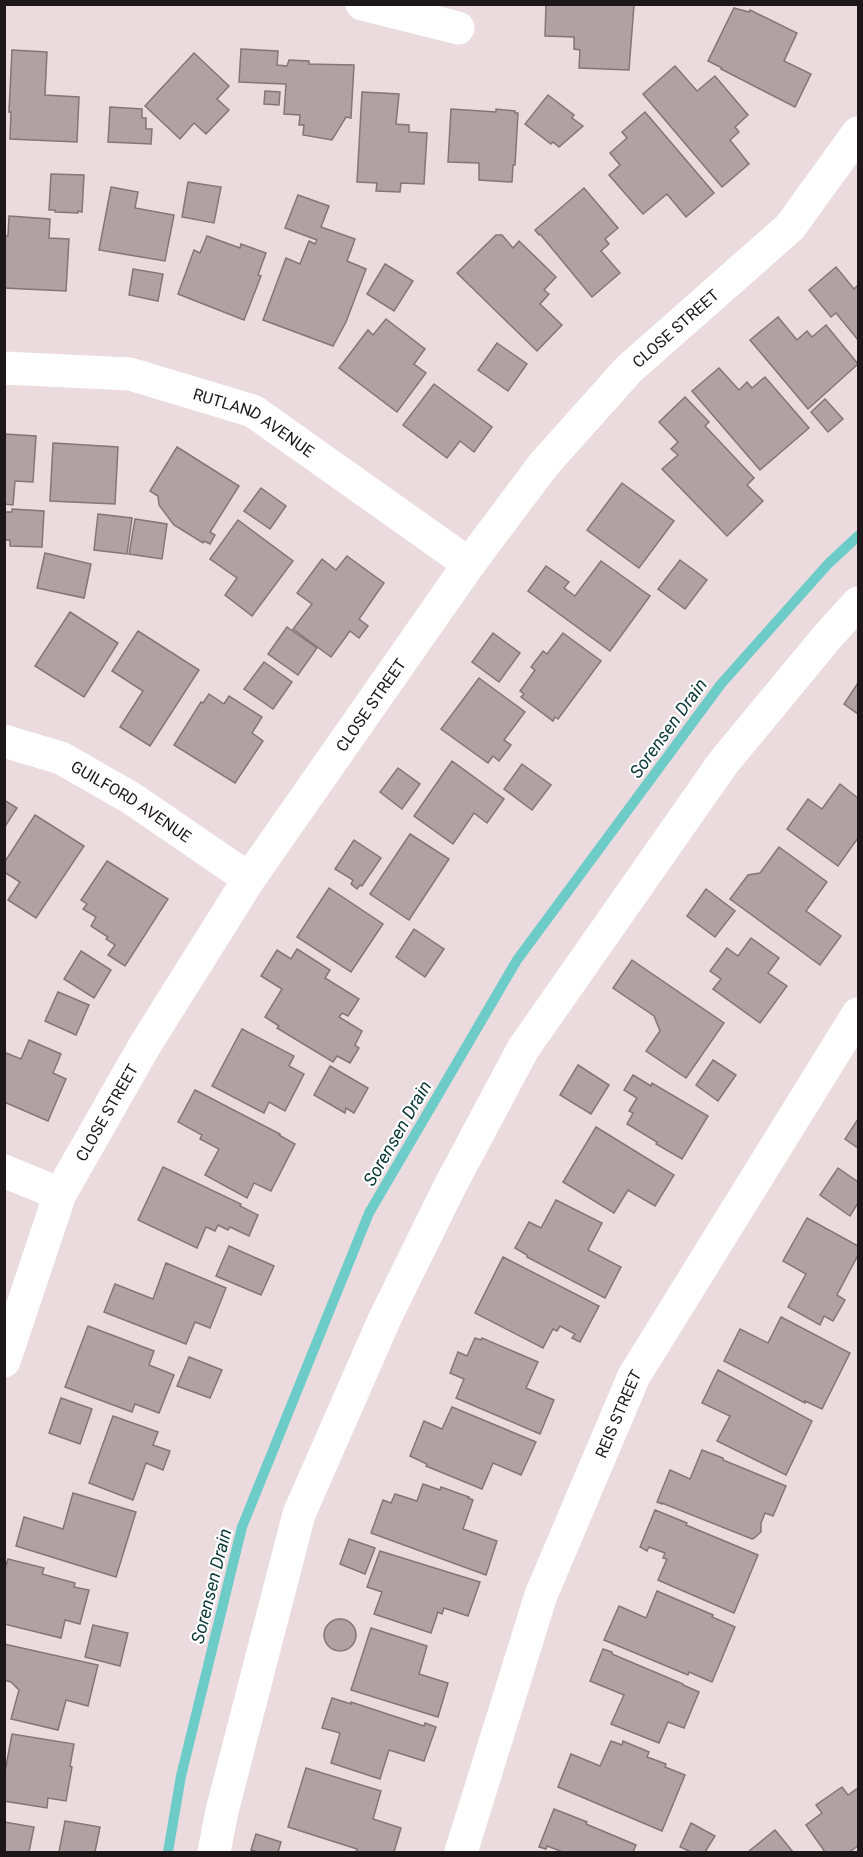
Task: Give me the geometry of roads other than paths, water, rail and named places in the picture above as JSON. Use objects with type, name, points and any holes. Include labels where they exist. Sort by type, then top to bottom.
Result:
[{"type":"street","points":[[362,4],[458,28]]},
{"type":"street","name":"CLOSE STREET","points":[[4,1361],[60,1194],[145,1045],[249,879],[469,564],[544,464],[629,369],[790,227],[858,133]]},
{"type":"street","name":"RUTLAND AVENUE","points":[[4,368],[130,375],[254,411],[469,564]]},
{"type":"street","points":[[214,1852],[222,1811],[299,1514],[385,1318],[450,1186],[523,1049],[723,763],[858,603]]},
{"type":"street","name":"GUILFORD AVENUE","points":[[4,741],[61,758],[131,798],[249,879]]},
{"type":"street","name":"REIS STREET","points":[[461,1852],[541,1595],[634,1376],[858,1014]]},
{"type":"street","points":[[4,1171],[60,1194]]},
{"type":"waterway","name":"Sorensen Drain","points":[[168,1852],[181,1776],[242,1527],[369,1213],[517,960],[721,684],[828,564],[858,536]]}]
